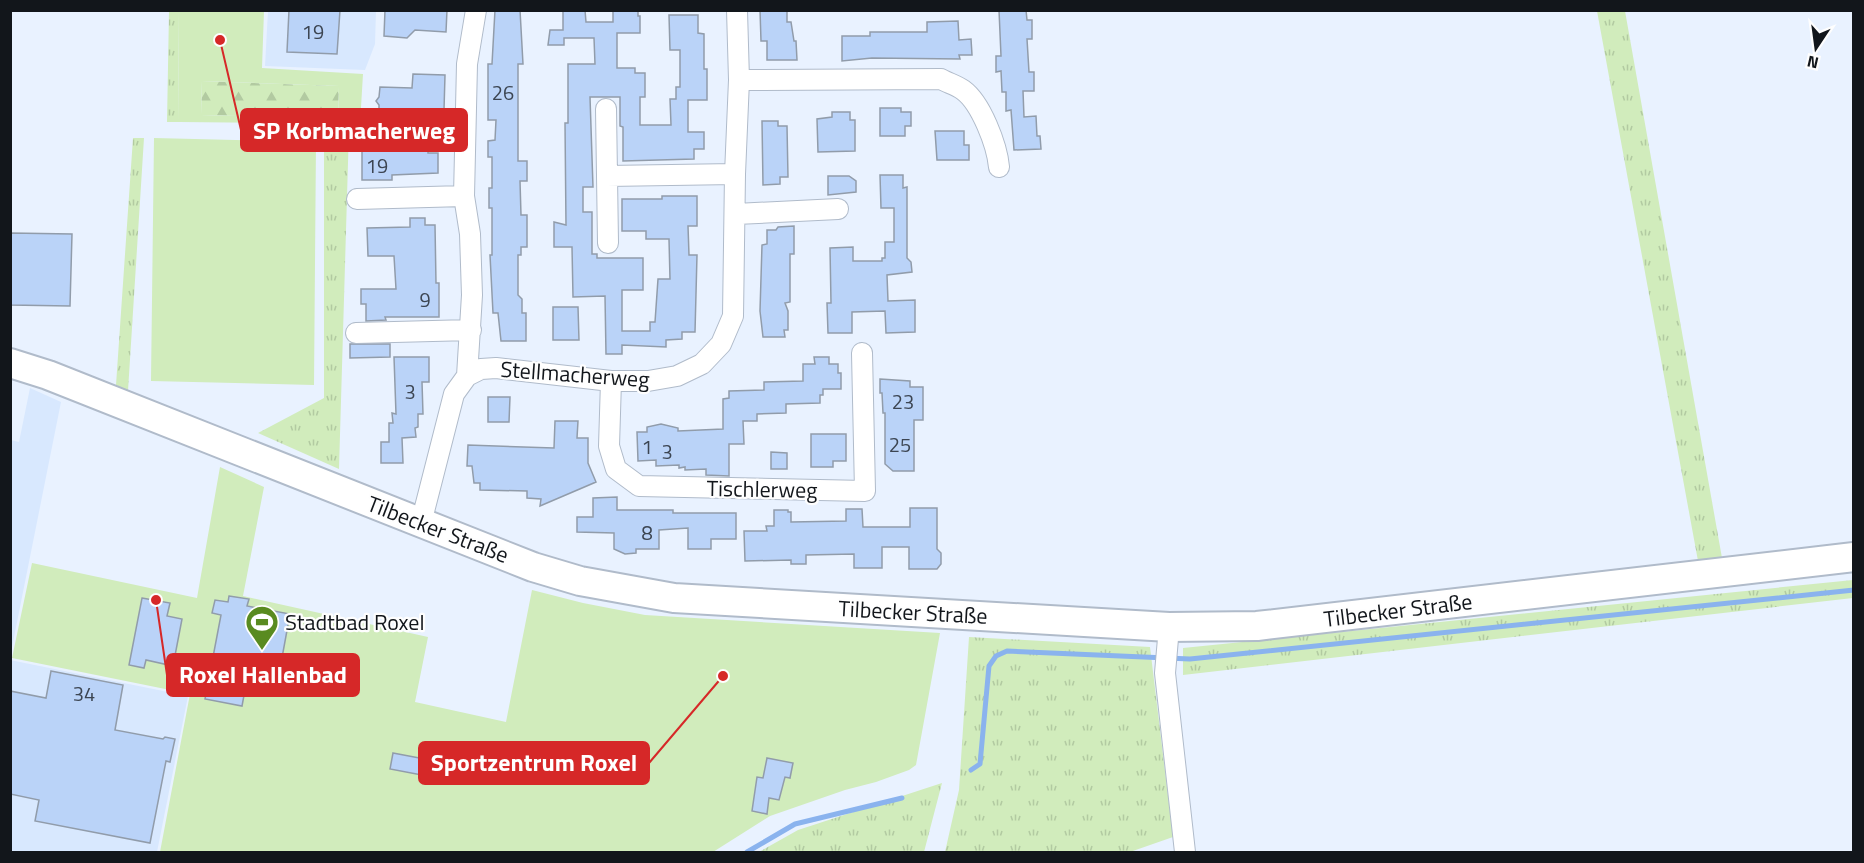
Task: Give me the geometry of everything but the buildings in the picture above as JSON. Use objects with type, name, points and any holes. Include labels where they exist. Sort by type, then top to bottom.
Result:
[{"type":"main road","name":"Tilbecker Straße","points":[[10,363],[48,375],[533,567],[580,581],[674,598],[1169,627],[1257,626],[1854,557]]},
{"type":"street","points":[[421,523],[454,394],[467,376],[472,296],[470,234],[464,196],[467,64],[476,10]]},
{"type":"street","name":"Stellmacherweg","points":[[467,376],[481,369],[496,368],[611,381],[648,381],[678,376],[702,364],[721,344],[733,316],[739,80],[737,10]]},
{"type":"street","points":[[739,80],[941,79],[963,90],[976,105],[998,153],[999,167]]},
{"type":"street","points":[[606,109],[608,243]]},
{"type":"street","points":[[608,176],[735,174]]},
{"type":"street","points":[[357,199],[464,196]]},
{"type":"street","points":[[736,214],[838,209]]},
{"type":"street","points":[[356,333],[471,330]]},
{"type":"street","name":"Tischlerweg","points":[[611,381],[609,446],[616,469],[639,486],[865,491],[862,353]]},
{"type":"street","points":[[1169,627],[1165,673],[1185,852]]},
{"type":"shaded area","points":[[268,11],[376,11],[375,44],[365,70],[265,66]]},
{"type":"shaded area","points":[[30,388],[61,402],[11,652],[11,440],[19,442]]},
{"type":"shaded area","points":[[10,660],[188,696],[157,852],[11,852]]},
{"type":"green space","points":[[169,11],[178,11],[179,122],[167,122]]},
{"type":"green space","points":[[178,11],[264,11],[262,68],[363,74],[360,124],[179,122]],"holes":[[[202,81],[339,86],[338,119],[201,115]]]},
{"type":"green space","points":[[1597,11],[1625,11],[1722,558],[1698,561]]},
{"type":"green space","points":[[202,81],[339,86],[338,119],[201,115]]},
{"type":"green space","points":[[349,128],[339,469],[258,433],[324,398],[324,129]]},
{"type":"green space","points":[[133,138],[144,138],[128,391],[116,385]]},
{"type":"green space","points":[[154,138],[316,142],[314,385],[151,381]]},
{"type":"green space","points":[[220,467],[264,487],[243,596],[428,637],[415,702],[506,722],[532,590],[645,615],[940,633],[916,765],[909,770],[876,782],[845,790],[770,816],[713,852],[160,852],[190,694],[12,658],[32,563],[197,598]]},
{"type":"green space","points":[[1853,580],[1853,598],[1183,675],[1183,648]]},
{"type":"green space","points":[[969,637],[1150,647],[1173,837],[1130,852],[945,852],[959,790]]},
{"type":"green space","points":[[942,783],[924,852],[759,852],[798,830]]},
{"type":"waterway","points":[[971,770],[980,764],[989,666],[996,656],[1007,651],[1190,659],[1854,590]]},
{"type":"waterway","points":[[747,852],[795,824],[902,798]]},
{"type":"place","name":"SP Korbmacherweg","points":[[220,40]]},
{"type":"place","name":"Roxel Hallenbad","points":[[156,600]]},
{"type":"place","name":"Stadtbad Roxel","points":[[262,651]]},
{"type":"place","name":"Sportzentrum Roxel","points":[[723,676]]}]
